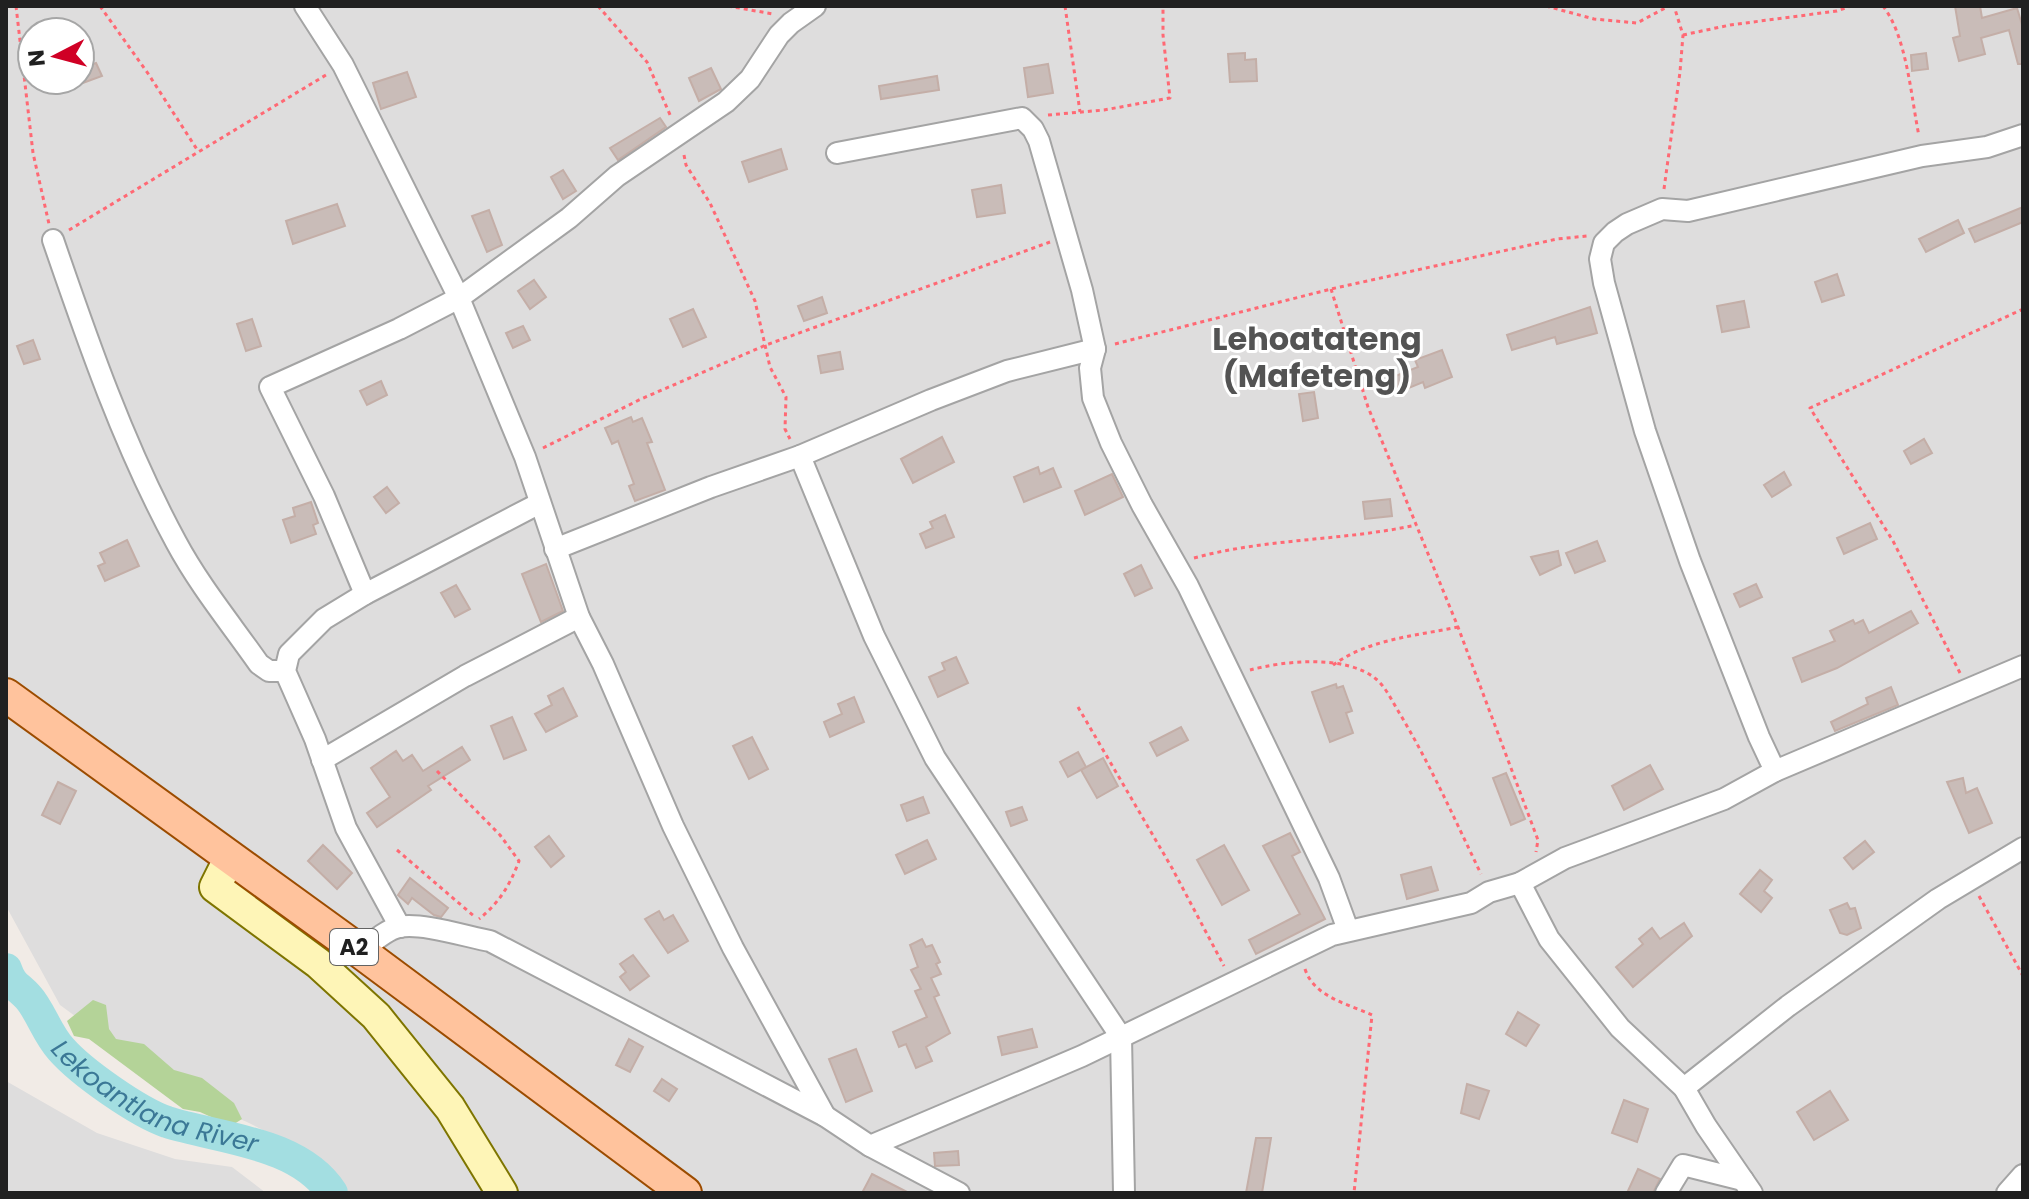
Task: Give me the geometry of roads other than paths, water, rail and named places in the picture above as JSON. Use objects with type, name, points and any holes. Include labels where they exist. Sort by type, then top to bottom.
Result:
[{"type":"main road","name":"A2","points":[[6,695],[361,952],[685,1193]]},
{"type":"street","points":[[305,6],[343,65],[459,298],[525,457],[579,617],[615,691],[673,826],[733,948],[825,1116]]},
{"type":"street","points":[[365,594],[324,496],[270,387],[399,329],[459,298],[569,218],[617,176],[726,102],[750,79],[779,35],[815,6]]},
{"type":"street","points":[[837,153],[1022,118],[1033,129],[1066,236],[1095,349],[1090,368],[1093,398],[1111,443],[1175,563],[1329,878],[1348,930]]},
{"type":"street","points":[[1775,771],[1690,561],[1645,431],[1604,283],[1600,259],[1604,243],[1627,224],[1662,209],[1688,211],[1922,156],[1987,147],[2023,135]]},
{"type":"street","points":[[53,240],[101,376],[175,541],[259,664],[269,671],[285,671]]},
{"type":"street","points":[[555,549],[711,487],[800,456],[1007,371],[1095,349]]},
{"type":"street","points":[[800,456],[874,636],[935,758],[1121,1037],[1124,1193]]},
{"type":"street","points":[[400,927],[346,828],[303,708],[285,671],[289,654],[324,619],[365,594],[540,503]]},
{"type":"street","points":[[322,760],[465,676],[579,617]]},
{"type":"street","points":[[870,1146],[985,1099],[1348,930],[1471,903],[1489,892],[1528,880],[1565,858],[1724,799],[1775,771],[2023,666]]},
{"type":"street","points":[[1684,1088],[1788,1006],[1969,879],[2023,848]]},
{"type":"street","points":[[230,857],[215,887],[318,963],[376,1016],[450,1108],[502,1193]]},
{"type":"street","points":[[1528,880],[1549,939],[1620,1028],[1684,1088],[1748,1187]]},
{"type":"street","points":[[361,952],[400,927],[431,928],[490,941],[825,1116],[870,1146],[959,1193]]},
{"type":"street","points":[[1666,1193],[1683,1165],[1748,1187]]},
{"type":"street","points":[[2007,1193],[2023,1175]]},
{"type":"waterway","name":"Lekoantlana River","points":[[6,969],[13,982],[32,1002],[61,1049],[111,1090],[141,1110],[167,1122],[280,1153],[318,1176],[332,1193]]},
{"type":"district","name":"Lehoatateng (Mafeteng)","points":[[1317,358]]}]
